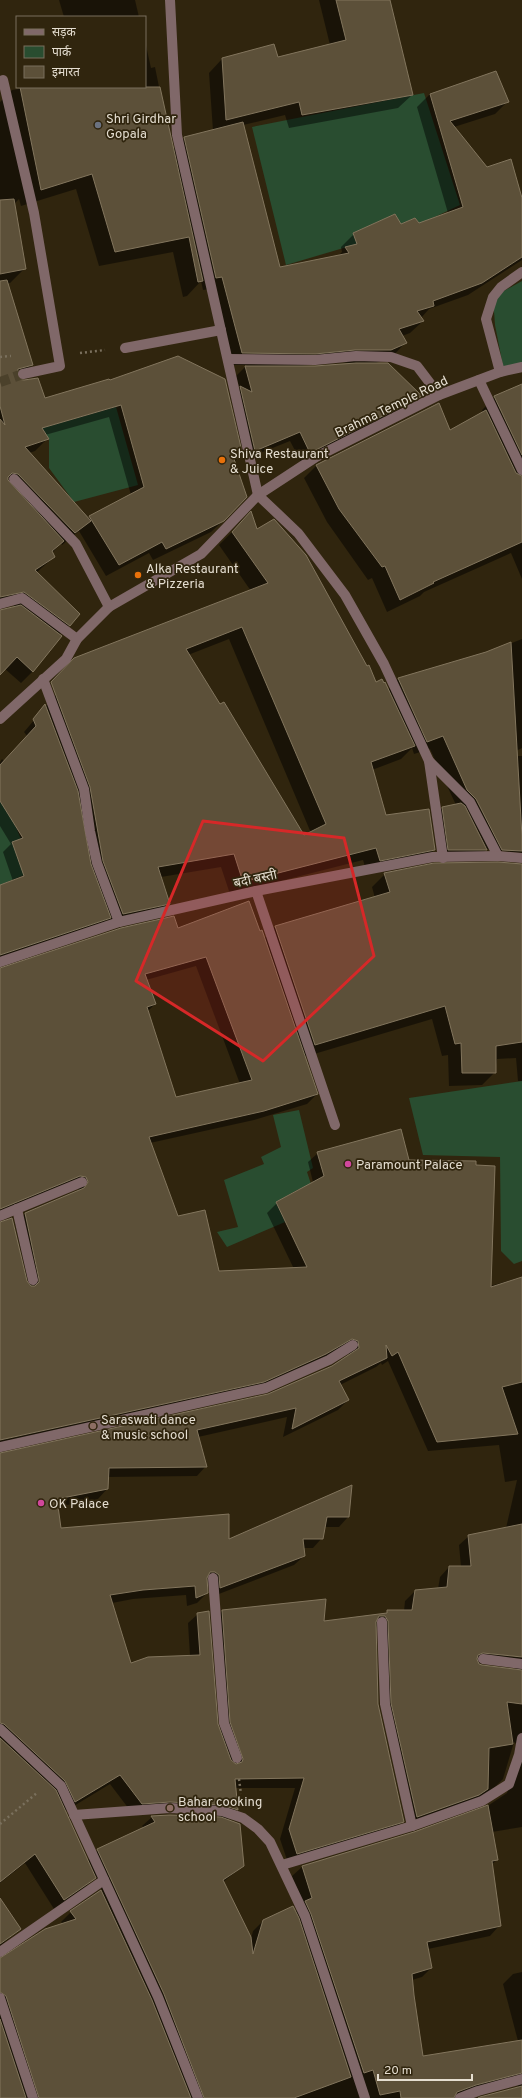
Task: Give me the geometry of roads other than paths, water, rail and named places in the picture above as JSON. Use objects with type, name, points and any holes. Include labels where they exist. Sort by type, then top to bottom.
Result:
[{"type":"street","points":[[170,0],[177,135],[258,495],[298,533],[345,595],[384,664],[429,761],[443,858]]},
{"type":"street","points":[[2,80],[34,213],[60,366],[23,374]]},
{"type":"street","points":[[500,372],[486,319],[494,297],[500,287],[522,272]]},
{"type":"street","points":[[125,348],[221,330]]},
{"type":"street","points":[[228,359],[315,360],[356,356],[391,357],[417,366],[439,395]]},
{"type":"street","name":"Brahma Temple Road","points":[[0,719],[66,659],[77,639],[109,607],[201,554],[258,495],[316,458],[439,395],[500,372],[522,368]]},
{"type":"street","points":[[479,380],[522,470]]},
{"type":"street","points":[[14,479],[76,544],[109,607]]},
{"type":"street","points":[[0,604],[22,598],[77,639]]},
{"type":"street","points":[[43,679],[84,789],[90,831],[97,863],[120,922]]},
{"type":"street","points":[[429,761],[470,802],[498,856]]},
{"type":"street","name":"बदी बस्ती","points":[[0,962],[120,922],[256,891],[433,857],[498,856],[522,858]]},
{"type":"street","points":[[256,891],[335,1125]]},
{"type":"street","points":[[0,1216],[82,1182]]},
{"type":"street","points":[[17,1209],[33,1280]]},
{"type":"street","points":[[0,1447],[266,1388],[329,1360],[353,1345]]},
{"type":"street","points":[[214,1578],[224,1723],[237,1758]]},
{"type":"street","points":[[382,1622],[385,1704],[412,1826]]},
{"type":"street","points":[[483,1659],[522,1664]]},
{"type":"street","points":[[0,1729],[61,1786],[158,1997],[198,2098]]},
{"type":"street","points":[[282,1865],[412,1826],[482,1801],[509,1784],[519,1756],[522,1738]]},
{"type":"street","points":[[74,1815],[170,1808],[222,1811],[243,1818],[258,1829],[270,1842],[305,1916],[365,2098]]},
{"type":"street","points":[[0,1952],[104,1880]]},
{"type":"street","points":[[0,1998],[33,2098]]},
{"type":"street","points":[[460,2098],[478,2091],[522,2080]]},
{"type":"tunnel","points":[[0,382],[23,374]]},
{"type":"place","name":"Shri Girdhar Gopala","points":[[98,125]]},
{"type":"place","name":"Shiva Restaurant & Juice","points":[[222,460]]},
{"type":"place","name":"Alka Restaurant & Pizzeria","points":[[138,575]]},
{"type":"place","name":"Paramount Palace","points":[[348,1164]]},
{"type":"place","name":"Saraswati dance & music school","points":[[93,1426]]},
{"type":"place","name":"OK Palace","points":[[41,1503]]},
{"type":"place","name":"Bahar cooking school","points":[[170,1808]]}]
